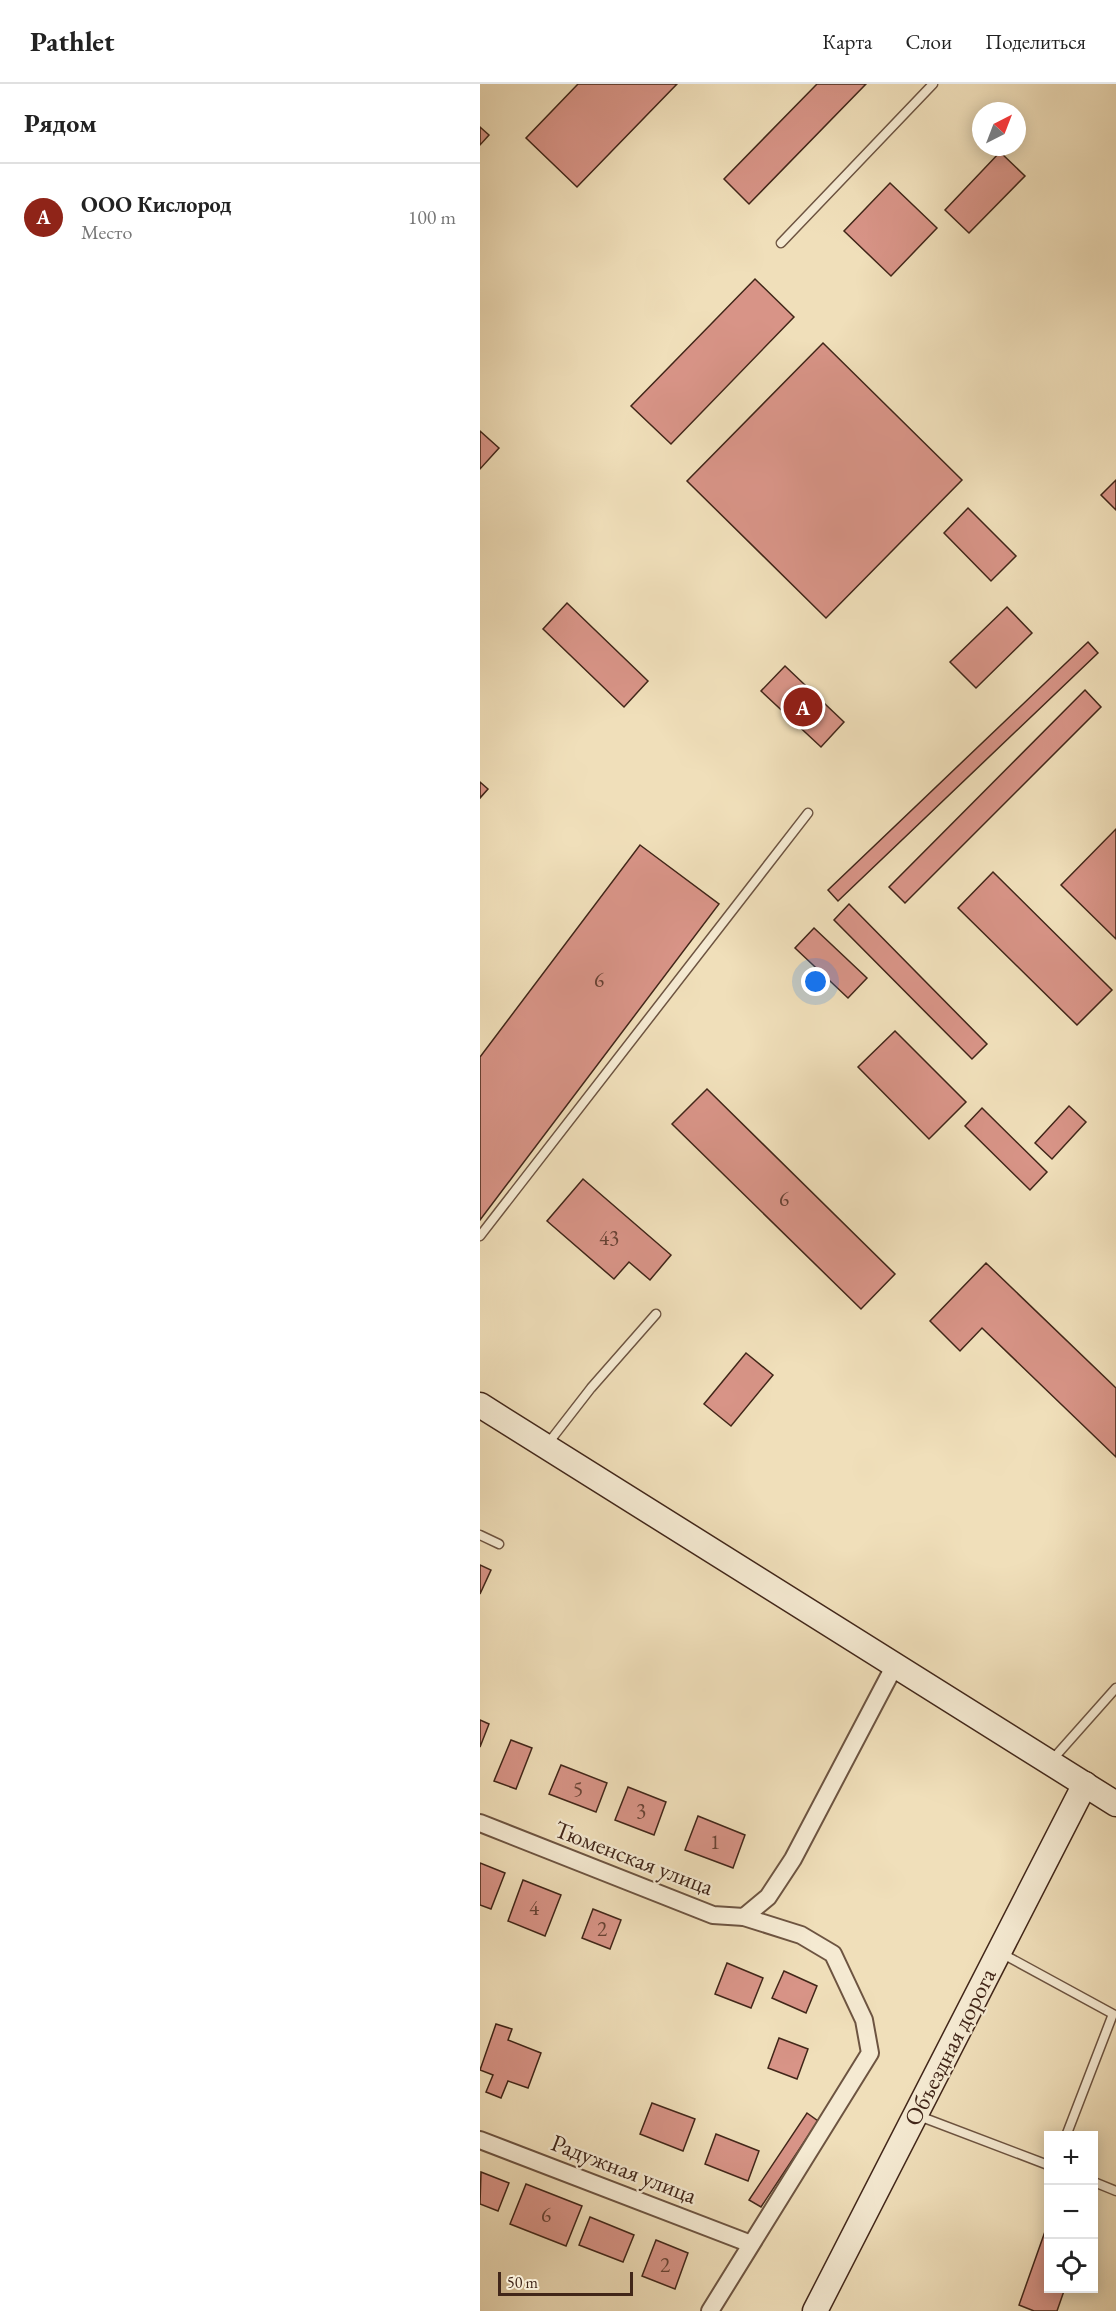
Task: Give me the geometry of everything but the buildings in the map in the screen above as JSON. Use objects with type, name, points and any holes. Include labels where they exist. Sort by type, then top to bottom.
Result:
[{"type":"main road","points":[[480,1405],[1116,1804]]},
{"type":"main road","name":"Объездная дорога","points":[[815,2311],[1085,1784]]},
{"type":"street","points":[[744,1917],[768,1897],[793,1859],[895,1665]]},
{"type":"street","name":"Тюменская улица","points":[[480,1823],[713,1915],[744,1917],[801,1935],[833,1954],[864,2020],[870,2053],[710,2311]]},
{"type":"street","name":"Радужная улица","points":[[480,2139],[751,2244]]},
{"type":"lane","points":[[781,243],[933,84]]},
{"type":"lane","points":[[480,1236],[808,813]]},
{"type":"lane","points":[[545,1446],[591,1388],[656,1314]]},
{"type":"lane","points":[[480,1536],[500,1544]]},
{"type":"lane","points":[[1050,1762],[1116,1688]]},
{"type":"lane","points":[[999,1952],[1113,2014],[1068,2131]]},
{"type":"lane","points":[[915,2115],[1044,2163]]},
{"type":"lane","points":[[1098,2184],[1116,2191]]},
{"type":"place","name":"ООО Кислород","points":[[803,707]]}]
